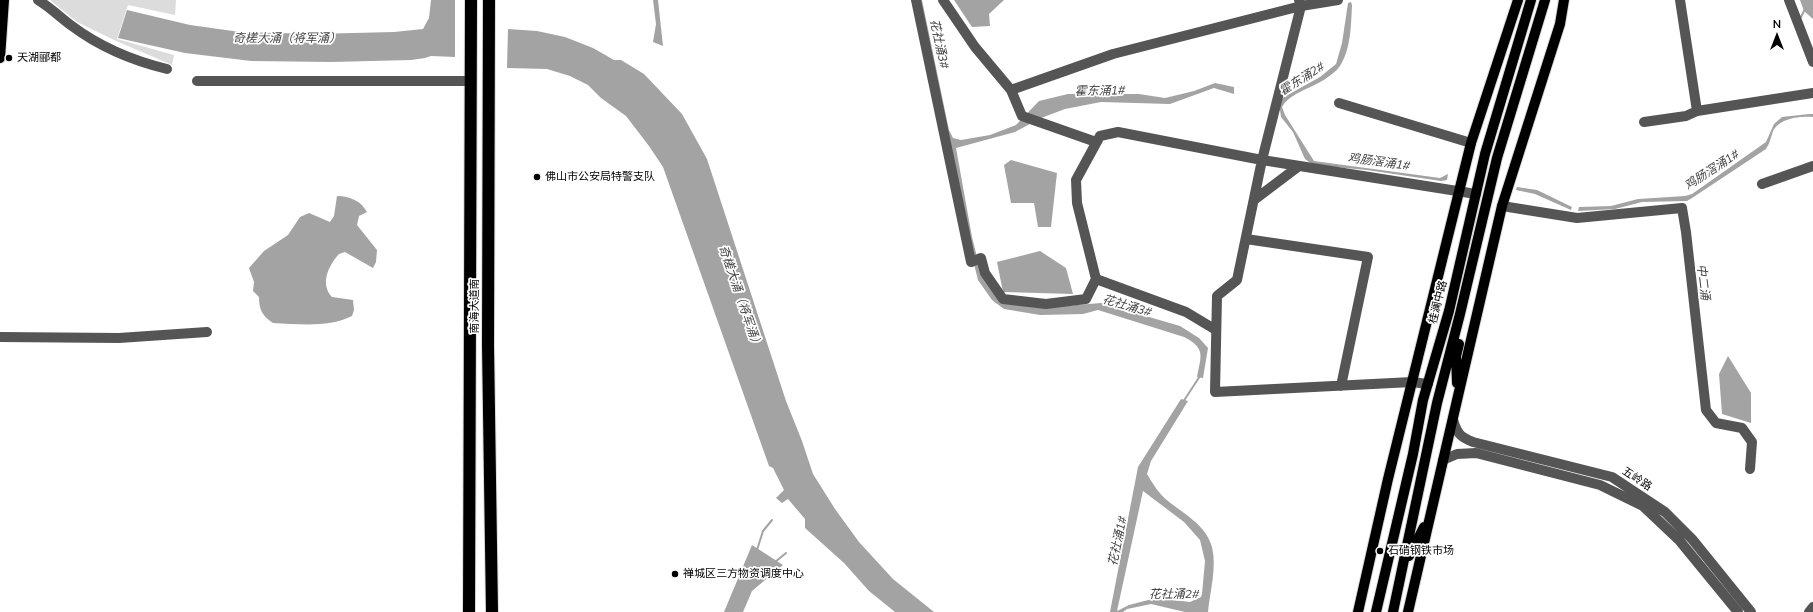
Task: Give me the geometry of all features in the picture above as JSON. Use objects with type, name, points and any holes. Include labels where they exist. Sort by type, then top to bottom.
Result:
[{"type":"highway","name":"南海大道南","points":[[469,612],[471,0]]},
{"type":"highway","name":"南海大道南","points":[[489,0],[488,345],[492,612]]},
{"type":"main road","points":[[0,58],[4,0]]},
{"type":"main road","points":[[1358,612],[1412,382],[1471,143],[1518,0]]},
{"type":"main road","name":"桂澜中路","points":[[1376,612],[1428,384],[1449,311],[1485,154],[1531,0]]},
{"type":"main road","points":[[1394,612],[1437,403],[1497,158],[1545,0]]},
{"type":"main road","points":[[1408,612],[1502,206],[1560,24],[1564,0]]},
{"type":"main road","points":[[1481,225],[1502,206]]},
{"type":"main road","points":[[1457,399],[1456,356],[1463,326],[1460,314]]},
{"type":"main road","points":[[1402,574],[1411,552],[1431,514]]},
{"type":"street","points":[[38,0],[73,27],[104,46],[145,64],[167,69]]},
{"type":"street","points":[[916,0],[959,209],[975,260],[980,258],[985,273],[1002,300],[1046,304],[1086,299],[1096,279],[1077,203],[1076,180],[1100,136],[1118,132],[1262,160],[1476,194]]},
{"type":"street","points":[[943,0],[975,47],[1011,90],[1022,116],[1096,142]]},
{"type":"street","points":[[1011,90],[1113,54],[1300,3],[1338,0]]},
{"type":"street","points":[[1680,0],[1697,111]]},
{"type":"street","points":[[1789,0],[1813,62]]},
{"type":"street","points":[[1300,3],[1262,160],[1237,280],[1217,296],[1215,392],[1412,382],[1428,384]]},
{"type":"street","points":[[197,81],[470,81]]},
{"type":"street","points":[[1644,122],[1686,116],[1697,111],[1813,93]]},
{"type":"street","points":[[1339,103],[1471,143]]},
{"type":"street","points":[[1254,200],[1299,166]]},
{"type":"street","points":[[1762,184],[1813,166]]},
{"type":"street","points":[[1502,206],[1577,218],[1682,208],[1706,410],[1716,423],[1742,428],[1752,442],[1750,469]]},
{"type":"street","points":[[1246,239],[1368,257],[1341,386]]},
{"type":"street","points":[[1096,279],[1186,312],[1216,330]]},
{"type":"street","points":[[0,337],[119,338],[207,332]]},
{"type":"street","name":"五岭路","points":[[1453,420],[1456,430],[1461,438],[1612,477],[1665,512],[1692,539],[1751,612]]},
{"type":"street","points":[[1476,453],[1473,449],[1474,446],[1484,445]]},
{"type":"street","name":"五岭路","points":[[1443,460],[1457,454],[1476,453],[1600,485],[1643,506],[1679,540],[1738,612]]},
{"type":"street","points":[[1809,612],[1813,607]]},
{"type":"shaded area","points":[[50,0],[176,0],[175,15],[128,5],[117,39],[174,55],[172,65],[77,22]]},
{"type":"water","name":"奇槎大涌（将军涌）","points":[[431,0],[455,0],[455,57],[431,56],[411,60],[331,62],[251,61],[185,53],[118,38],[127,10],[190,25],[240,32],[313,34],[394,32],[423,29],[429,18]]},
{"type":"water","points":[[653,0],[658,0],[663,46],[653,42],[656,24]]},
{"type":"water","points":[[918,0],[922,0],[949,130],[953,138],[961,140],[990,135],[1016,125],[1039,101],[1068,94],[1139,94],[1165,98],[1194,91],[1215,83],[1234,87],[1234,94],[1214,88],[1170,104],[1101,102],[1065,109],[1041,118],[1015,132],[956,148],[972,237],[981,273],[997,295],[1040,308],[1101,303],[1180,326],[1199,338],[1208,348],[1203,378],[1197,377],[1200,358],[1199,349],[1191,341],[1184,337],[1098,310],[1083,314],[1040,315],[1004,309],[992,300],[978,280],[959,204]]},
{"type":"water","points":[[954,0],[1004,0],[989,14],[990,26],[972,27]]},
{"type":"water","points":[[1800,0],[1813,0],[1813,19],[1804,11]]},
{"type":"water","points":[[1351,2],[1350,37],[1344,59],[1340,66],[1337,70],[1315,85],[1290,98],[1282,107],[1285,115],[1314,161],[1440,178],[1448,174],[1447,180],[1441,181],[1367,170],[1313,165],[1305,159],[1293,132],[1281,117],[1279,103],[1284,97],[1320,77],[1336,64],[1342,43],[1348,3]]},
{"type":"water","name":"奇槎大涌（将军涌）","points":[[508,29],[537,31],[565,37],[593,48],[614,60],[621,60],[644,74],[682,114],[707,159],[786,401],[813,474],[835,509],[859,542],[893,579],[934,612],[895,612],[869,591],[844,563],[805,528],[805,519],[788,499],[782,503],[776,498],[784,490],[773,468],[769,466],[663,167],[626,116],[601,98],[588,85],[570,76],[547,69],[507,68]]},
{"type":"water","points":[[1813,114],[1813,117],[1796,118],[1780,123],[1773,131],[1766,149],[1687,201],[1642,202],[1615,209],[1578,211],[1579,207],[1611,206],[1638,199],[1685,196],[1692,194],[1766,142],[1774,124],[1782,117]]},
{"type":"water","points":[[1011,160],[1057,173],[1051,227],[1038,227],[1034,203],[1011,203],[1004,165]]},
{"type":"water","points":[[1517,187],[1537,190],[1572,207],[1571,210],[1535,194],[1516,190]]},
{"type":"water","points":[[337,196],[355,200],[365,208],[367,212],[359,216],[357,225],[377,250],[376,262],[373,268],[345,252],[339,254],[329,269],[326,281],[328,292],[332,297],[353,300],[354,310],[352,316],[343,320],[323,324],[273,323],[266,318],[262,312],[259,297],[253,291],[254,282],[249,268],[264,251],[288,235],[300,217],[309,213],[330,222],[334,216]]},
{"type":"water","points":[[1040,251],[1066,268],[1073,294],[1003,292],[997,262]]},
{"type":"water","points":[[1728,356],[1751,393],[1751,423],[1722,414],[1719,374]]},
{"type":"water","points":[[1181,399],[1188,401],[1151,461],[1147,474],[1162,495],[1200,526],[1209,539],[1212,547],[1214,563],[1208,612],[1185,612],[1151,604],[1127,609],[1123,612],[1110,612],[1138,467]],"holes":[[[1143,491],[1184,522],[1200,540],[1205,561],[1201,597],[1190,602],[1156,598],[1129,605],[1117,611]]]},
{"type":"water","points":[[752,545],[783,565],[752,591],[743,612],[724,612]]},
{"type":"waterway","points":[[1801,17],[1805,9]]},
{"type":"waterway","name":"花社涌3#","points":[[1183,402],[1200,376]]},
{"type":"waterway","points":[[757,550],[763,531],[772,520]]},
{"type":"waterway","points":[[775,562],[786,553]]},
{"type":"place","name":"天湖郦都","points":[[9,58]]},
{"type":"place","name":"佛山市公安局特警支队","points":[[537,177]]},
{"type":"place","name":"石𬒔钢铁市场","points":[[1380,551]]},
{"type":"place","name":"禅城区三方物资调度中心","points":[[675,574]]},
{"type":"water label","name":"霍东涌2#","points":[[1302,79]]},
{"type":"water label","name":"霍东涌1#","points":[[1100,91]]},
{"type":"water label","name":"鸡肠滘涌1#","points":[[1379,162]]},
{"type":"water label","name":"鸡肠滘涌1#","points":[[1712,170]]},
{"type":"water label","name":"中二涌","points":[[1703,282]]},
{"type":"water label","name":"花社涌1#","points":[[1118,541]]},
{"type":"water label","name":"花社涌2#","points":[[1174,594]]}]
